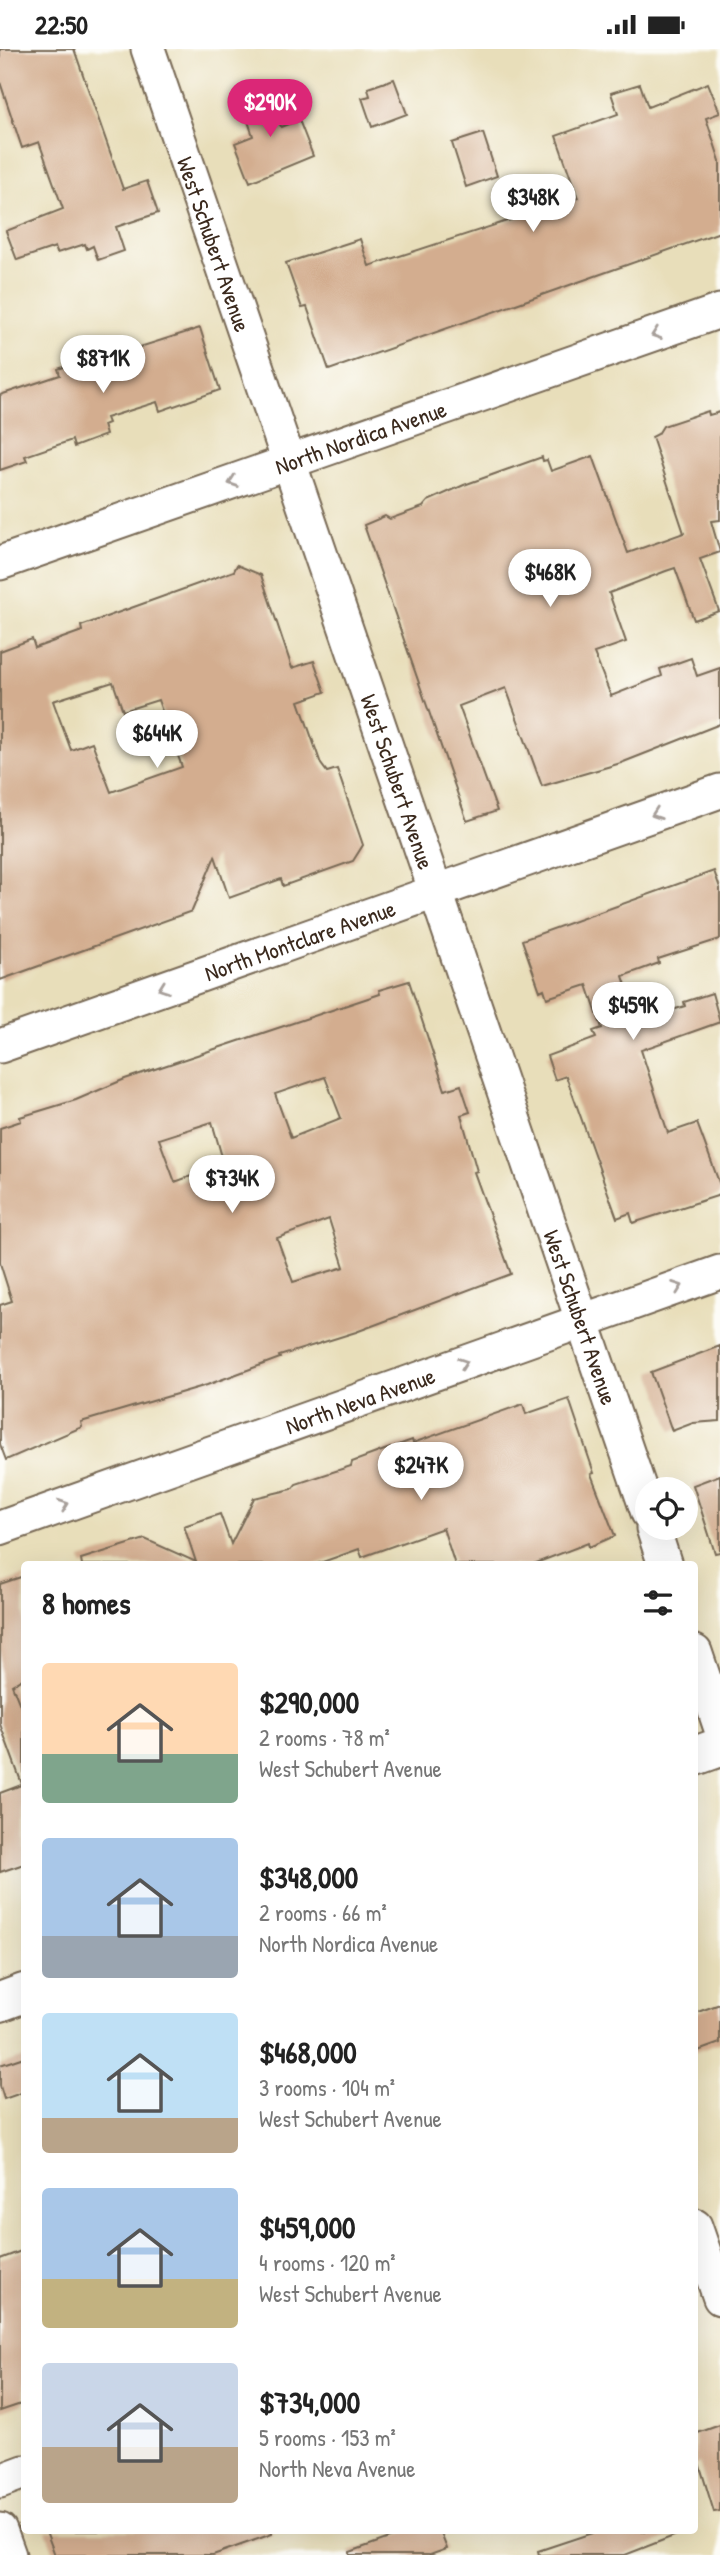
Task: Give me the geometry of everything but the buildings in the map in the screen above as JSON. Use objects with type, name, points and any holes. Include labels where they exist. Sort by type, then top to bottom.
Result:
[{"type":"main road","points":[[698,1755],[720,1747]]},
{"type":"main road","points":[[0,2002],[21,1994]]},
{"type":"street","name":"West Schubert Avenue","points":[[148,49],[636,1477]]},
{"type":"street","name":"North Nordica Avenue","points":[[0,563],[720,311]]},
{"type":"street","name":"North Montclare Avenue","points":[[0,1046],[720,791]]},
{"type":"street","name":"North Neva Avenue","points":[[0,1528],[720,1272]]},
{"type":"street","points":[[657,1540],[664,1561]]},
{"type":"street","points":[[698,1661],[720,1726]]},
{"type":"street","points":[[702,2230],[720,2298]]},
{"type":"street","points":[[0,2480],[21,2473]]},
{"type":"street","points":[[0,2530],[9,2555]]}]
